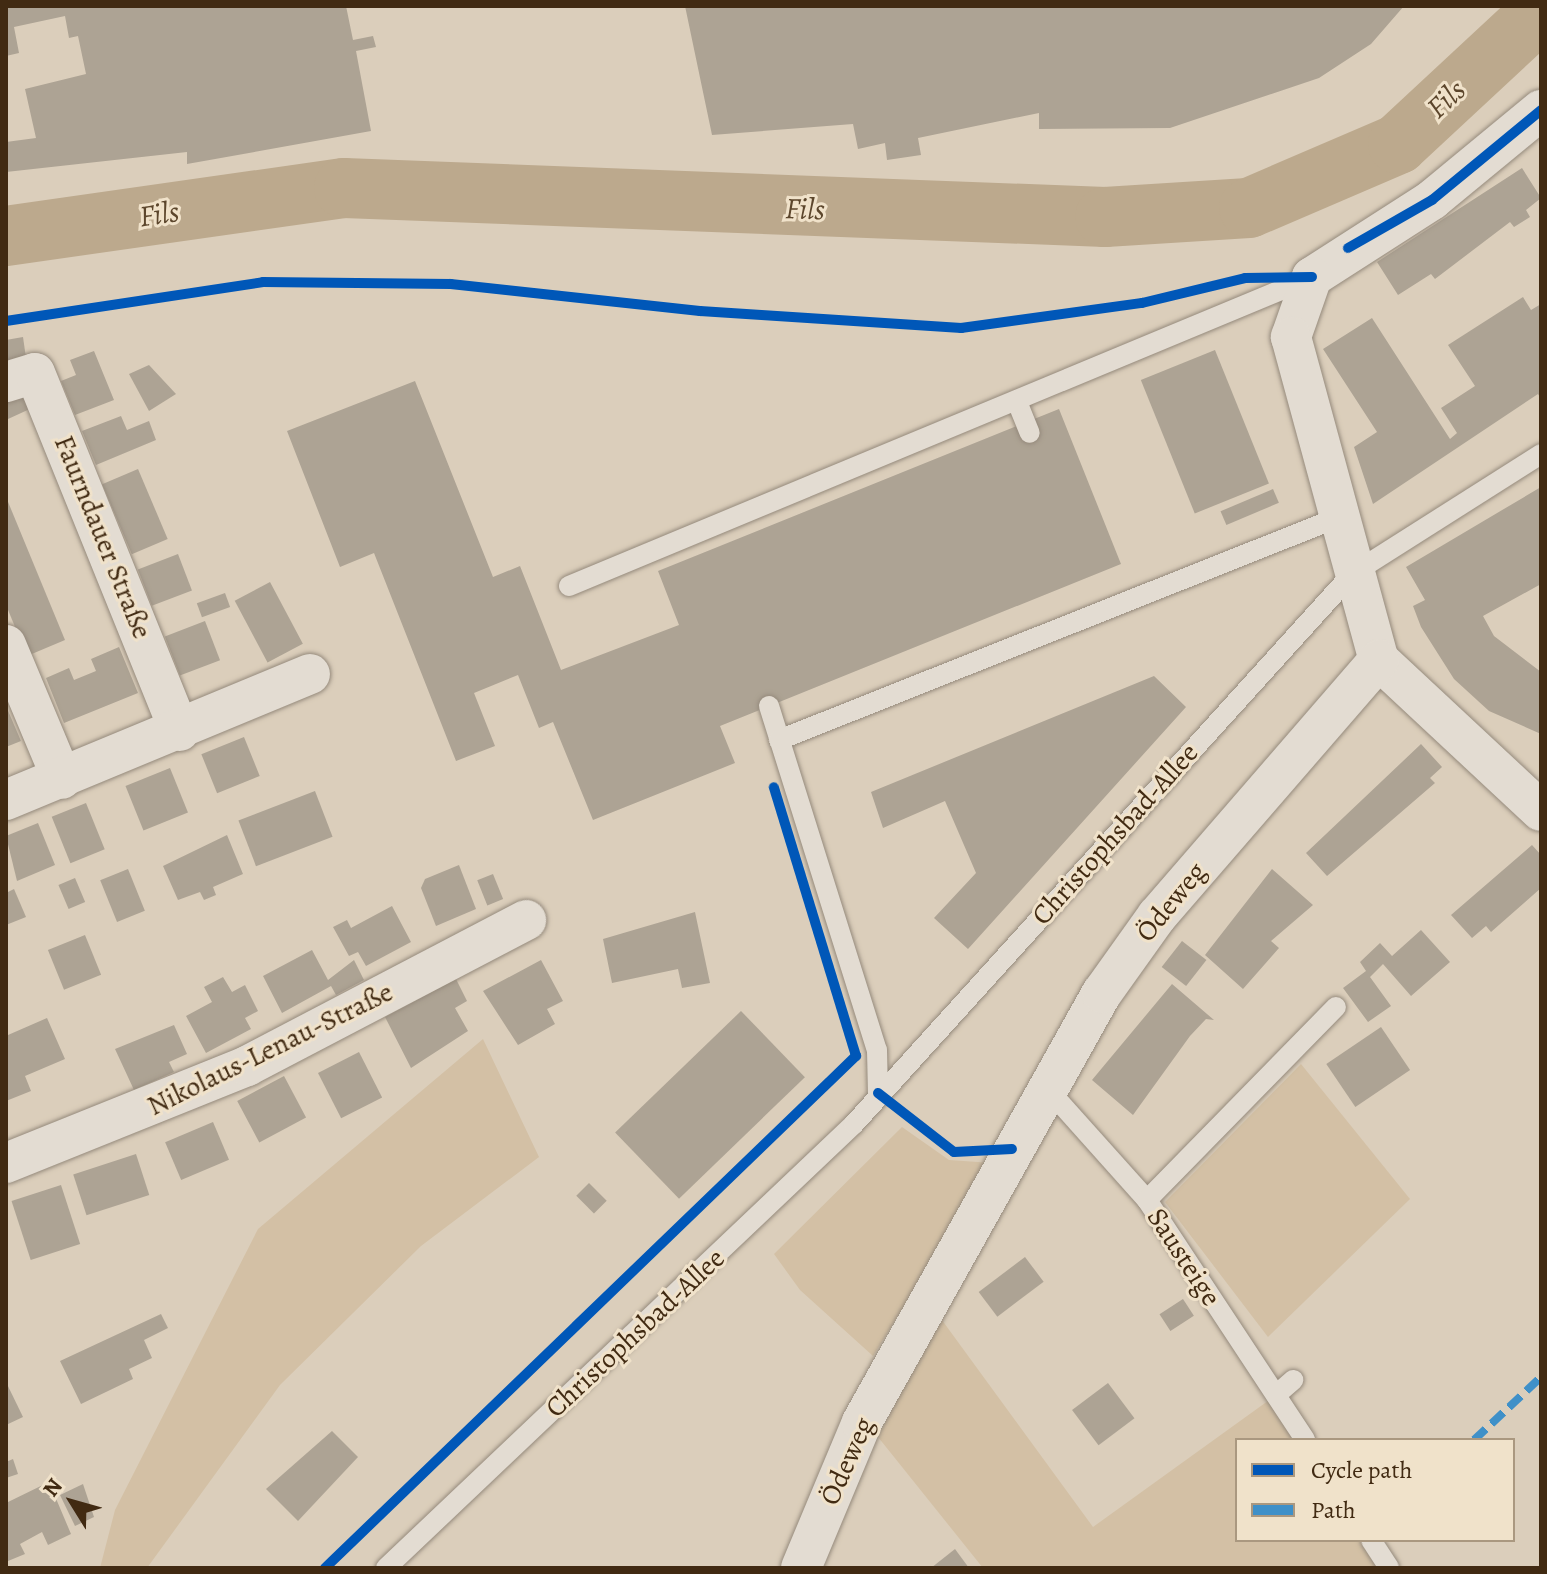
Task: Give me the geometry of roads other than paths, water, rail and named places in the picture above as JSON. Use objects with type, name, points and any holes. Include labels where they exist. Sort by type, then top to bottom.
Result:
[{"type":"street","points":[[1541,110],[1432,200],[1348,248],[1312,277],[1291,337],[1352,574],[1379,660],[1541,811]]},
{"type":"street","name":"Faurndauer Straße","points":[[6,382],[35,373],[180,731]]},
{"type":"street","points":[[6,645],[62,779]]},
{"type":"street","name":"Ödeweg","points":[[801,1568],[862,1422],[1046,1087],[1157,916],[1379,660]]},
{"type":"street","points":[[6,800],[180,731],[310,674]]},
{"type":"street","name":"Nikolaus-Lenau-Straße","points":[[6,1163],[247,1066],[526,920]]},
{"type":"lane","points":[[569,586],[1018,404],[1312,277]]},
{"type":"lane","points":[[1018,404],[1030,433]]},
{"type":"lane","name":"Christophsbad-Allee","points":[[386,1568],[842,1137],[878,1093],[1352,574],[1541,454]]},
{"type":"lane","points":[[779,740],[1339,517]]},
{"type":"lane","points":[[769,706],[877,1050],[878,1093]]},
{"type":"lane","points":[[1147,1200],[1336,1007]]},
{"type":"lane","name":"Sausteige","points":[[1046,1087],[1147,1200],[1304,1438]]},
{"type":"lane","points":[[1276,1395],[1293,1380]]},
{"type":"lane","points":[[1372,1542],[1389,1568]]},
{"type":"waterway","name":"Fils","points":[[6,236],[344,188],[1105,217],[1249,208],[1398,144],[1541,11]]}]
